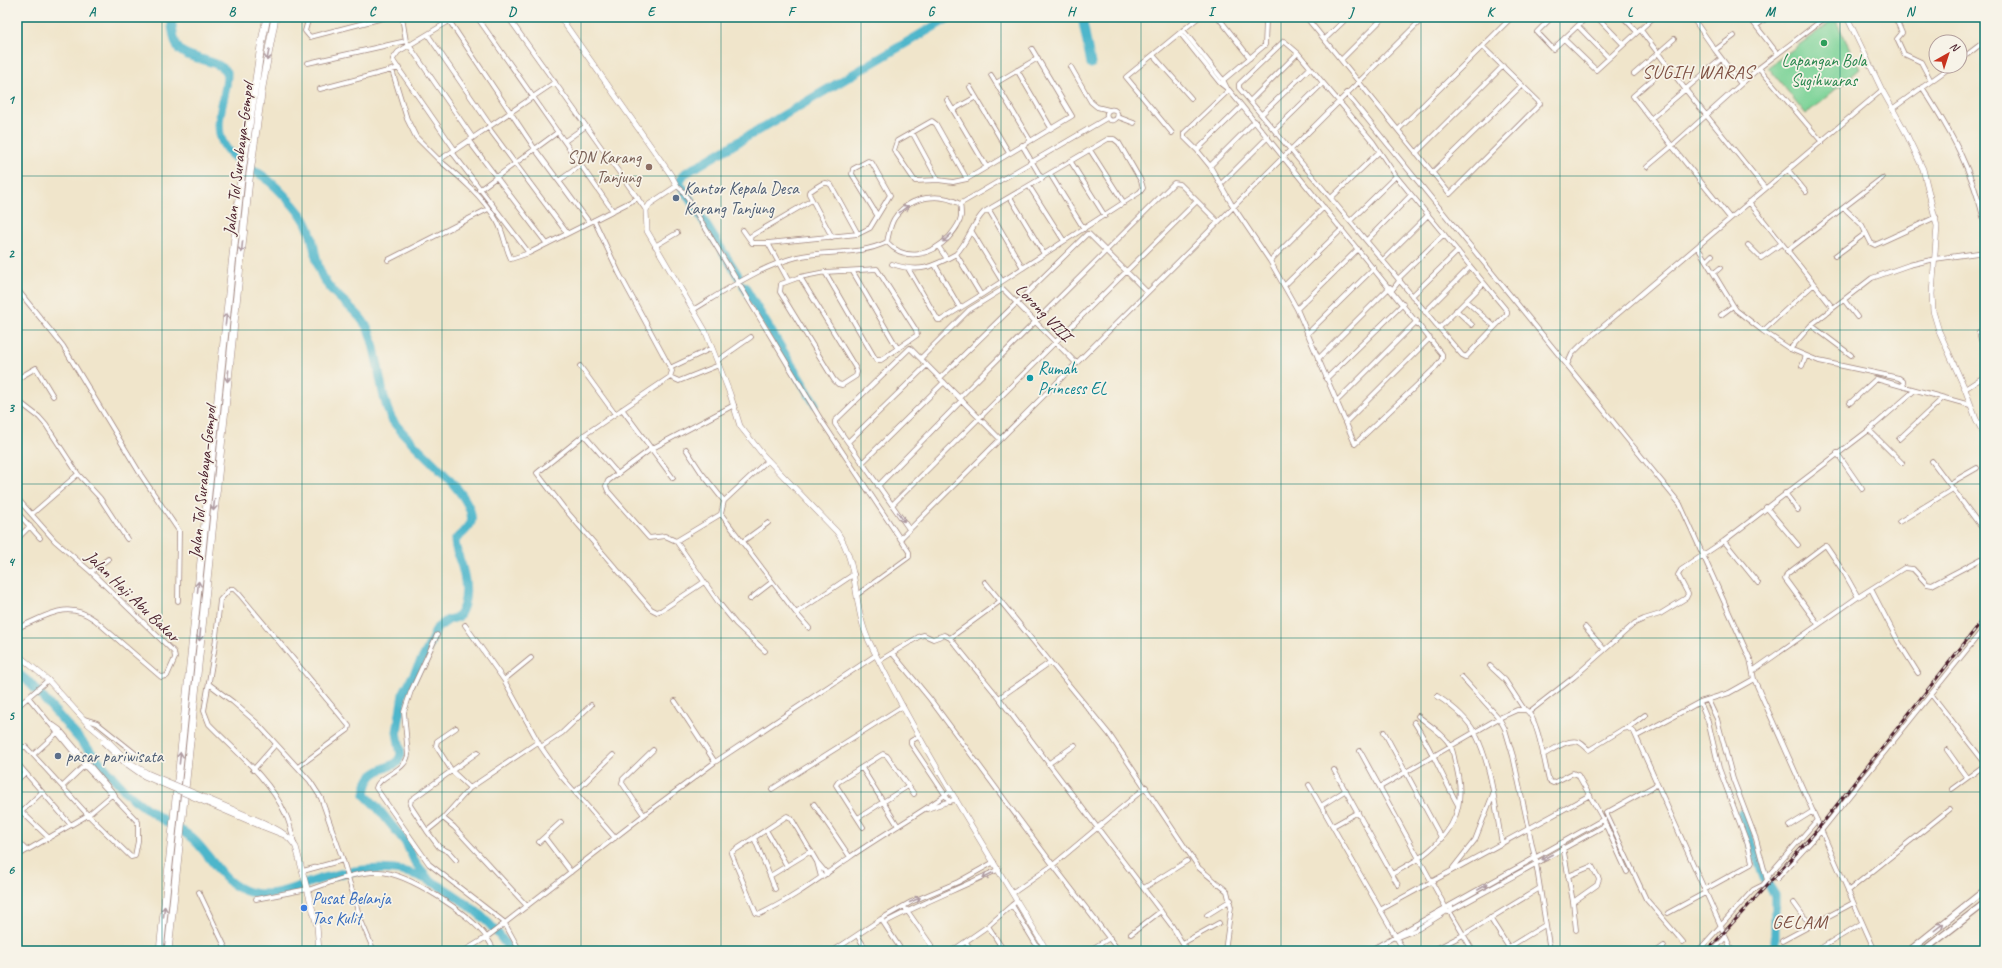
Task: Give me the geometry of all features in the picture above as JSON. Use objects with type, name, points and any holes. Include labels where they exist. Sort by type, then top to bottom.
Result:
[{"type":"highway","name":"Jalan Tol Surabaya–Gempol","points":[[168,951],[176,833],[244,150],[267,17]]},
{"type":"highway","name":"Jalan Tol Surabaya–Gempol","points":[[178,812],[252,154],[275,17]]},
{"type":"highway","name":"Jalan Tol Surabaya–Gempol","points":[[160,951],[176,833]]},
{"type":"highway","points":[[1908,951],[1985,890]]},
{"type":"highway","points":[[1923,951],[1985,903]]},
{"type":"street","points":[[309,17],[304,31],[310,37],[387,17]]},
{"type":"street","points":[[402,17],[406,41],[473,138]]},
{"type":"street","points":[[456,17],[394,56],[394,62],[479,189],[529,253]]},
{"type":"street","points":[[477,17],[613,211]]},
{"type":"street","points":[[508,17],[646,210],[647,231],[693,310],[712,348],[734,405],[740,426],[768,460],[837,532],[842,540],[854,574],[858,594],[858,612],[876,655],[918,737],[952,791],[1047,951]]},
{"type":"street","points":[[560,17],[671,175],[677,186],[683,191],[823,423],[901,537],[909,552],[909,557],[858,594]]},
{"type":"street","points":[[1172,133],[1126,77],[1199,17]]},
{"type":"street","points":[[1218,17],[1250,58]]},
{"type":"street","points":[[1222,81],[1265,46],[1266,21],[1263,17]]},
{"type":"street","points":[[1306,17],[1448,193],[1452,193],[1539,105],[1539,102],[1483,47]]},
{"type":"street","points":[[1325,39],[1348,17]]},
{"type":"street","points":[[1341,60],[1384,17]]},
{"type":"street","points":[[901,537],[1147,292],[1234,208],[1338,101],[1424,17]]},
{"type":"street","points":[[1398,130],[1512,17]]},
{"type":"street","points":[[1552,17],[1537,31],[1537,34],[1553,49],[1587,17]]},
{"type":"street","points":[[1597,17],[1623,44]]},
{"type":"street","points":[[1623,17],[1639,30],[1659,52],[1685,89],[1766,188]]},
{"type":"street","points":[[1564,39],[1596,70],[1608,57],[1654,17]]},
{"type":"street","points":[[1692,17],[1721,59],[1741,84]]},
{"type":"street","points":[[1749,17],[1777,53]]},
{"type":"street","points":[[1756,26],[1768,17]]},
{"type":"street","points":[[1648,167],[1759,68],[1826,17]]},
{"type":"street","points":[[1847,17],[1882,90],[1920,162],[1936,218],[1938,235],[1932,294],[1933,311],[1939,331],[1966,391],[1969,403],[1985,436]]},
{"type":"street","points":[[1896,17],[1902,33],[1897,39],[1904,53],[1920,61],[1931,81]]},
{"type":"street","points":[[450,22],[535,149],[592,221],[672,374],[670,377],[584,434],[537,473],[563,507],[651,609],[657,612],[662,610],[704,582]]},
{"type":"street","points":[[1578,26],[1608,57]]},
{"type":"street","points":[[1182,31],[1440,350],[1442,359],[1356,444],[1353,443],[1297,309],[1270,261],[1234,208],[1210,166],[1184,137],[1184,134],[1228,89]]},
{"type":"street","points":[[428,35],[489,126],[567,233]]},
{"type":"street","points":[[1715,50],[1734,36]]},
{"type":"street","points":[[1634,74],[1674,39]]},
{"type":"street","points":[[308,63],[406,41]]},
{"type":"street","points":[[1284,41],[1298,53],[1373,142],[1396,176],[1507,312],[1466,357],[1462,355],[1438,328],[1332,197],[1239,88],[1239,84],[1284,41]]},
{"type":"street","points":[[1968,54],[1985,41]]},
{"type":"street","points":[[967,178],[934,122],[931,121],[897,141],[894,150],[916,181],[938,180],[953,182],[967,178],[1072,116],[1032,49]]},
{"type":"street","points":[[1250,101],[1298,53]]},
{"type":"street","points":[[1153,54],[1191,98]]},
{"type":"street","points":[[996,83],[1038,58]]},
{"type":"street","points":[[1653,116],[1721,59]]},
{"type":"street","points":[[1416,153],[1503,66]]},
{"type":"street","points":[[1668,66],[1633,97],[1730,218]]},
{"type":"street","points":[[1071,67],[1091,102],[1097,107],[1116,111],[1118,117]]},
{"type":"street","points":[[320,89],[399,68]]},
{"type":"street","points":[[1262,114],[1310,68]]},
{"type":"street","points":[[1759,68],[1822,142]]},
{"type":"street","points":[[392,70],[407,119],[416,136],[439,160],[477,195],[488,209],[497,222],[511,259],[529,253],[548,244],[638,198]]},
{"type":"street","points":[[1017,70],[1051,128]]},
{"type":"street","points":[[1892,109],[1941,74]]},
{"type":"street","points":[[991,75],[1030,140]]},
{"type":"street","points":[[439,160],[554,82]]},
{"type":"street","points":[[1275,130],[1323,83]]},
{"type":"street","points":[[1432,173],[1522,85]]},
{"type":"street","points":[[970,87],[1009,153]]},
{"type":"street","points":[[1922,87],[1962,153],[1977,194],[1985,224]]},
{"type":"street","points":[[1569,362],[1581,345],[1692,253],[1730,218],[1882,90]]},
{"type":"street","points":[[1347,92],[1569,362],[1677,501],[1727,607],[1754,670],[1754,679],[1875,951]]},
{"type":"street","points":[[953,110],[976,97]]},
{"type":"street","points":[[947,100],[986,166]]},
{"type":"street","points":[[1197,150],[1242,106]]},
{"type":"street","points":[[960,204],[1107,118],[1109,110]]},
{"type":"street","points":[[1107,118],[1111,121],[1118,117]]},
{"type":"street","points":[[1118,117],[1134,123]]},
{"type":"street","points":[[1210,166],[1255,121]]},
{"type":"street","points":[[565,141],[586,126]]},
{"type":"street","points":[[477,195],[479,189],[558,132]]},
{"type":"street","points":[[912,132],[938,180]]},
{"type":"street","points":[[1221,184],[1268,137]]},
{"type":"street","points":[[892,264],[909,270],[935,265],[956,254],[967,241],[979,218],[989,210],[1108,139],[1114,138],[1119,143],[1143,186],[1140,192],[1105,216],[941,320],[938,320],[909,270]]},
{"type":"street","points":[[469,141],[548,244]]},
{"type":"street","points":[[1022,145],[1042,178]]},
{"type":"street","points":[[1090,150],[1124,203]]},
{"type":"street","points":[[1332,197],[1379,152]]},
{"type":"street","points":[[743,230],[752,243],[768,243],[858,234],[870,228],[890,195],[872,163],[868,161],[853,170],[852,174],[877,215]]},
{"type":"street","points":[[1071,162],[1105,216]]},
{"type":"street","points":[[560,180],[581,165]]},
{"type":"street","points":[[1788,170],[1806,192]]},
{"type":"street","points":[[1050,174],[1084,229]]},
{"type":"street","points":[[1351,220],[1396,176]]},
{"type":"street","points":[[1787,251],[1882,178]]},
{"type":"street","points":[[832,237],[809,192],[823,183],[828,183],[858,234]]},
{"type":"street","points":[[878,486],[960,399],[1174,183],[1180,184],[1219,221]]},
{"type":"street","points":[[646,210],[650,204],[677,186]]},
{"type":"street","points":[[1029,186],[1064,242]]},
{"type":"street","points":[[1367,240],[1411,195]]},
{"type":"street","points":[[887,242],[891,224],[896,216],[910,204],[923,198],[933,196],[944,197],[960,204]]},
{"type":"street","points":[[1010,197],[1044,254]]},
{"type":"street","points":[[750,240],[752,236],[812,200]]},
{"type":"street","points":[[892,505],[1197,201]]},
{"type":"street","points":[[1749,202],[1813,285],[1833,308]]},
{"type":"street","points":[[887,242],[898,251],[916,255],[924,254],[947,239],[958,225],[961,216],[960,204]]},
{"type":"street","points":[[1270,261],[1324,207]]},
{"type":"street","points":[[1844,208],[1862,226],[1871,242],[1875,245],[1936,218]]},
{"type":"street","points":[[388,260],[488,209]]},
{"type":"street","points":[[989,210],[1023,268]]},
{"type":"street","points":[[1383,260],[1428,215]]},
{"type":"street","points":[[1284,286],[1342,229]]},
{"type":"street","points":[[972,232],[1002,281]]},
{"type":"street","points":[[655,246],[677,233]]},
{"type":"street","points":[[1835,256],[1866,233]]},
{"type":"street","points":[[940,378],[1087,234],[1089,234],[1147,292]]},
{"type":"street","points":[[1318,359],[1391,289],[1444,234]]},
{"type":"street","points":[[693,310],[759,271],[780,263],[808,255],[869,249],[887,242]]},
{"type":"street","points":[[768,243],[788,280]]},
{"type":"street","points":[[1748,245],[1761,258],[1781,244]]},
{"type":"street","points":[[938,246],[947,259]]},
{"type":"street","points":[[1697,248],[1714,273],[1730,308],[1763,332],[1805,358],[1899,378],[1903,382],[1904,387]]},
{"type":"street","points":[[1297,309],[1358,249]]},
{"type":"street","points":[[1412,296],[1458,251]]},
{"type":"street","points":[[1790,349],[1811,325],[1877,276],[1935,259],[1985,252]]},
{"type":"street","points":[[956,254],[981,295]]},
{"type":"street","points":[[1706,261],[1712,254]]},
{"type":"street","points":[[935,265],[960,308]]},
{"type":"street","points":[[1425,312],[1470,267]]},
{"type":"street","points":[[800,277],[857,372],[856,376],[842,385],[838,384],[834,380],[780,292],[781,284],[788,280],[800,277],[825,272],[853,272],[872,268],[879,271],[916,330],[916,335],[898,349],[881,360],[876,360],[825,272]]},
{"type":"street","points":[[1307,334],[1374,268]]},
{"type":"street","points":[[1714,273],[1720,268]]},
{"type":"street","points":[[853,272],[898,349]]},
{"type":"street","points":[[1438,328],[1484,283]]},
{"type":"street","points":[[1763,332],[1813,285]]},
{"type":"street","points":[[17,289],[63,346],[141,475],[180,531],[178,601]]},
{"type":"street","name":"Lorong VIII","points":[[921,358],[969,310],[1001,289],[1006,291],[1076,363]]},
{"type":"street","points":[[17,298],[21,295]]},
{"type":"street","points":[[1844,300],[1857,317]]},
{"type":"street","points":[[1466,301],[1494,326]]},
{"type":"street","points":[[1326,379],[1403,304]]},
{"type":"street","points":[[1721,314],[1730,308]]},
{"type":"street","points":[[1456,310],[1472,325]]},
{"type":"street","points":[[1336,402],[1417,321]]},
{"type":"street","points":[[1811,325],[1851,355]]},
{"type":"street","points":[[1985,328],[1979,332],[1985,354]]},
{"type":"street","points":[[670,377],[680,380],[718,363],[751,337]]},
{"type":"street","points":[[1345,423],[1430,338]]},
{"type":"street","points":[[670,368],[712,348]]},
{"type":"street","points":[[908,531],[835,421],[909,348],[921,358],[1000,439]]},
{"type":"street","points":[[1802,366],[1805,358]]},
{"type":"street","points":[[848,442],[927,365]]},
{"type":"street","points":[[580,366],[615,414]]},
{"type":"street","points":[[17,378],[36,368],[53,396]]},
{"type":"street","points":[[1966,391],[1985,376]]},
{"type":"street","points":[[1850,403],[1874,380],[1943,398],[1969,403]]},
{"type":"street","points":[[862,463],[944,382]]},
{"type":"street","points":[[1529,712],[1574,677],[1633,625],[1669,609],[1687,597],[1688,594],[1678,575],[1681,570],[1719,544],[1869,430],[1915,390]]},
{"type":"street","points":[[1899,439],[1943,398]]},
{"type":"street","points":[[17,400],[39,417],[46,425],[78,474],[100,498],[126,539]]},
{"type":"street","points":[[734,405],[652,449],[608,481],[606,486],[618,504],[649,538],[665,536],[676,541],[704,582],[736,624],[765,651]]},
{"type":"street","points":[[622,409],[673,478]]},
{"type":"street","points":[[1869,430],[1902,463]]},
{"type":"street","points":[[584,434],[618,474]]},
{"type":"street","points":[[686,449],[701,472],[724,501]]},
{"type":"street","points":[[1837,453],[1862,489]]},
{"type":"street","points":[[676,541],[721,514],[724,501],[768,460]]},
{"type":"street","points":[[1932,461],[1985,532]]},
{"type":"street","points":[[1949,484],[1977,468]]},
{"type":"street","points":[[32,514],[78,474]]},
{"type":"street","points":[[1899,522],[1953,489]]},
{"type":"street","points":[[1785,493],[1798,510]]},
{"type":"street","name":"Jalan Haji Abu Bakar","points":[[17,498],[55,542],[91,572],[174,652],[174,660],[166,677],[158,675],[95,620],[78,611],[62,610],[17,628]]},
{"type":"street","points":[[1766,507],[1798,545]]},
{"type":"street","points":[[17,512],[40,538]]},
{"type":"street","points":[[721,514],[809,628]]},
{"type":"street","points":[[742,542],[768,523]]},
{"type":"street","points":[[17,539],[30,526]]},
{"type":"street","points":[[1723,541],[1758,583]]},
{"type":"street","points":[[1818,624],[1785,579],[1787,574],[1824,546],[1826,546],[1845,574],[1858,597]]},
{"type":"street","points":[[1754,670],[1818,624],[1898,571],[1909,568],[1917,571],[1928,584],[1932,585],[1985,556]]},
{"type":"street","points":[[91,572],[108,559]]},
{"type":"street","points":[[796,613],[854,574]]},
{"type":"street","points":[[750,599],[772,582]]},
{"type":"street","points":[[984,582],[1049,663],[1109,734],[1200,868],[1225,888],[1231,900],[1224,951]]},
{"type":"street","points":[[298,767],[342,735],[349,726],[302,667],[233,588],[230,589],[220,600],[204,711],[206,720],[253,770],[283,809],[308,888],[317,926],[319,951]]},
{"type":"street","points":[[1871,589],[1898,641],[1918,673]]},
{"type":"street","points":[[950,638],[999,602]]},
{"type":"street","points":[[465,625],[504,680],[538,742],[561,776],[616,838]]},
{"type":"street","points":[[1585,627],[1604,649]]},
{"type":"street","points":[[1777,879],[1821,832],[1985,627]]},
{"type":"street","points":[[879,661],[924,635],[933,639],[944,635],[950,638],[999,698],[1144,888],[1184,943],[1187,951]]},
{"type":"street","points":[[437,636],[411,691],[404,712],[408,758],[404,764],[379,782],[376,788],[429,864],[503,923],[520,951]]},
{"type":"street","points":[[17,654],[104,741],[129,762],[147,773],[261,824],[280,830],[296,847]]},
{"type":"street","points":[[893,654],[967,748],[1052,865],[1119,951]]},
{"type":"street","points":[[464,951],[488,936],[526,905],[715,762],[876,655]]},
{"type":"street","points":[[504,680],[531,658]]},
{"type":"street","points":[[999,698],[1049,663]]},
{"type":"street","points":[[1490,666],[1505,680],[1524,709],[1529,712],[1551,783],[1556,783],[1572,773],[1576,774],[1604,816],[1646,900],[1683,942]]},
{"type":"street","points":[[1462,677],[1499,718],[1505,729],[1513,756],[1535,858],[1550,951]]},
{"type":"street","points":[[1637,736],[1701,702],[1729,693],[1754,679]]},
{"type":"street","points":[[17,707],[46,682]]},
{"type":"street","points":[[209,684],[251,717],[275,745],[298,767],[324,802],[360,918],[374,951]]},
{"type":"street","points":[[1932,694],[1985,764],[1952,789]]},
{"type":"street","points":[[1438,696],[1457,712],[1474,732],[1487,765],[1502,844]]},
{"type":"street","points":[[17,750],[24,747],[34,754],[88,815],[131,857],[134,857],[138,841],[139,822],[29,698]]},
{"type":"street","points":[[1708,700],[1717,719],[1733,779],[1756,839],[1767,880]]},
{"type":"street","points":[[675,701],[715,762]]},
{"type":"street","points":[[1668,913],[1752,862],[1748,845],[1718,768],[1708,721],[1701,702]]},
{"type":"street","points":[[541,747],[562,733],[591,705]]},
{"type":"street","points":[[772,789],[903,706]]},
{"type":"street","points":[[1380,787],[1408,773],[1499,718],[1524,709]]},
{"type":"street","points":[[1543,755],[1569,742],[1575,741],[1581,743],[1589,750],[1621,730],[1628,728],[1645,715]]},
{"type":"street","points":[[1392,874],[1419,857],[1442,839],[1456,814],[1461,788],[1451,747],[1430,725],[1418,716]]},
{"type":"street","points":[[83,719],[97,723],[142,759]]},
{"type":"street","points":[[1414,722],[1421,732],[1458,805]]},
{"type":"street","points":[[1421,732],[1430,725]]},
{"type":"street","points":[[456,728],[438,741],[436,745],[452,770],[470,788]]},
{"type":"street","points":[[1628,728],[1637,736],[1656,785],[1732,951]]},
{"type":"street","points":[[34,754],[58,732]]},
{"type":"street","points":[[1384,732],[1408,773],[1442,839]]},
{"type":"street","points":[[918,737],[911,741],[911,744],[950,802]]},
{"type":"street","points":[[427,831],[443,818],[470,788],[538,742]]},
{"type":"street","points":[[253,770],[275,745]]},
{"type":"street","points":[[1048,764],[1075,745]]},
{"type":"street","points":[[644,815],[622,784],[623,779],[653,750]]},
{"type":"street","points":[[1947,750],[1967,778]]},
{"type":"street","points":[[1360,751],[1473,951]]},
{"type":"street","points":[[456,860],[449,852],[439,847],[410,805],[410,802],[478,752]]},
{"type":"street","points":[[863,826],[836,785],[838,782],[885,754],[914,794]]},
{"type":"street","points":[[575,792],[613,755]]},
{"type":"street","points":[[17,763],[70,824]]},
{"type":"street","points":[[63,786],[86,764]]},
{"type":"street","points":[[862,768],[898,826]]},
{"type":"street","points":[[1334,770],[1398,884]]},
{"type":"street","points":[[17,780],[25,773]]},
{"type":"street","points":[[1309,785],[1380,910],[1392,939],[1404,951]]},
{"type":"street","points":[[1369,951],[1392,939],[1418,929],[1448,909],[1562,843],[1656,785]]},
{"type":"street","points":[[858,818],[908,786]]},
{"type":"street","points":[[1013,893],[1052,865],[1146,787]]},
{"type":"street","points":[[1321,806],[1346,790]]},
{"type":"street","points":[[827,874],[817,862],[789,816],[733,850],[731,853],[756,913],[760,914],[783,903],[827,874],[850,857],[898,826],[927,810],[952,791]]},
{"type":"street","points":[[17,816],[42,792]]},
{"type":"street","points":[[1451,871],[1475,840],[1493,793]]},
{"type":"street","points":[[17,856],[70,824],[88,815],[113,794]]},
{"type":"street","points":[[1380,910],[1590,795]]},
{"type":"street","points":[[927,810],[956,799]]},
{"type":"street","points":[[814,804],[850,857]]},
{"type":"street","points":[[1848,891],[1950,810]]},
{"type":"street","points":[[1789,826],[1813,811]]},
{"type":"street","points":[[22,812],[49,838]]},
{"type":"street","points":[[1333,826],[1358,812]]},
{"type":"street","points":[[1604,816],[1606,825],[1627,872]]},
{"type":"street","points":[[443,818],[454,827],[526,905]]},
{"type":"street","points":[[1698,951],[1753,890],[1767,880],[1817,820]]},
{"type":"street","points":[[539,842],[561,822]]},
{"type":"street","points":[[1448,909],[1564,849],[1606,825]]},
{"type":"street","points":[[766,830],[787,866]]},
{"type":"street","points":[[545,838],[571,872]]},
{"type":"street","points":[[754,838],[775,889]]},
{"type":"street","points":[[17,841],[26,850]]},
{"type":"street","points":[[1562,843],[1573,902],[1576,930]]},
{"type":"street","points":[[770,876],[811,851]]},
{"type":"street","points":[[1144,888],[1187,861]]},
{"type":"street","points":[[303,871],[343,862]]},
{"type":"street","points":[[817,862],[817,869],[821,877]]},
{"type":"street","points":[[833,951],[881,919],[904,906],[958,882],[994,862]]},
{"type":"street","points":[[1568,876],[1592,866],[1599,879],[1597,885],[1573,902]]},
{"type":"street","points":[[884,923],[907,910],[966,886],[999,869]]},
{"type":"street","points":[[256,898],[308,888],[348,876],[378,872],[405,878],[424,887],[488,936],[495,951]]},
{"type":"street","points":[[1435,950],[1463,935],[1540,888]]},
{"type":"street","points":[[199,892],[227,951]]},
{"type":"street","points":[[1207,915],[1231,900]]},
{"type":"street","points":[[952,951],[988,926],[1017,901]]},
{"type":"street","points":[[1794,903],[1804,917],[1813,925]]},
{"type":"street","points":[[1782,941],[1853,903]]},
{"type":"street","points":[[1012,905],[1040,951]]},
{"type":"street","points":[[904,906],[931,945],[931,950],[929,951]]},
{"type":"street","points":[[1130,934],[1161,911]]},
{"type":"street","points":[[1490,918],[1510,949],[1545,924]]},
{"type":"street","points":[[881,919],[902,951]]},
{"type":"street","points":[[1184,943],[1219,923]]},
{"type":"street","points":[[1816,951],[1862,923]]},
{"type":"street","points":[[988,926],[1004,951]]},
{"type":"street","points":[[857,935],[867,951]]},
{"type":"street","points":[[1088,951],[1110,938]]},
{"type":"street","points":[[1713,951],[1725,938]]},
{"type":"street","points":[[966,942],[972,951]]},
{"type":"street","points":[[1657,951],[1664,946]]},
{"type":"green space","name":"Lapangan Bola Sugihwaras","points":[[1835,19],[1860,69],[1806,114],[1768,67]]},
{"type":"waterway","points":[[171,17],[175,41],[178,48],[182,52],[215,64],[227,72],[227,81],[219,126],[223,143],[232,155],[272,183],[302,216],[310,232],[316,259],[322,276],[332,290],[362,319],[370,334],[376,355],[383,392],[393,421],[454,485],[464,498],[470,511],[470,525],[455,540],[466,588],[462,611],[458,617],[448,620],[437,628],[426,652],[403,694],[397,732],[401,755],[397,763],[375,773],[371,777],[368,781],[365,795],[376,806],[406,843],[415,862],[429,880]]},
{"type":"waterway","points":[[739,277],[679,182],[684,174],[950,17]]},
{"type":"waterway","points":[[1082,17],[1091,64]]},
{"type":"waterway","points":[[744,286],[815,404]]},
{"type":"waterway","points":[[17,673],[29,682],[128,794],[154,814],[191,837],[200,846],[224,877],[240,888],[249,892],[270,894],[289,890],[336,875],[352,872],[386,869],[410,873],[427,879],[460,899],[489,924],[510,951]]},
{"type":"waterway","points":[[1741,813],[1764,878],[1775,895],[1775,951]]},
{"type":"railway","points":[[1707,951],[1817,830],[1985,617]]},
{"type":"place","name":"Lapangan Bola Sugihwaras","points":[[1824,43]]},
{"type":"place","name":"SDN Karang Tanjung","points":[[649,167]]},
{"type":"place","name":"Kantor Kepala Desa Karang Tanjung","points":[[676,198]]},
{"type":"place","name":"Rumah Princess EL","points":[[1030,378]]},
{"type":"place","name":"pasar pariwisata","points":[[58,756]]},
{"type":"place","name":"Pusat Belanja Tas Kulit","points":[[304,908]]},
{"type":"district","name":"SUGIH WARAS","points":[[1698,71]]},
{"type":"district","name":"GELAM","points":[[1800,921]]}]
